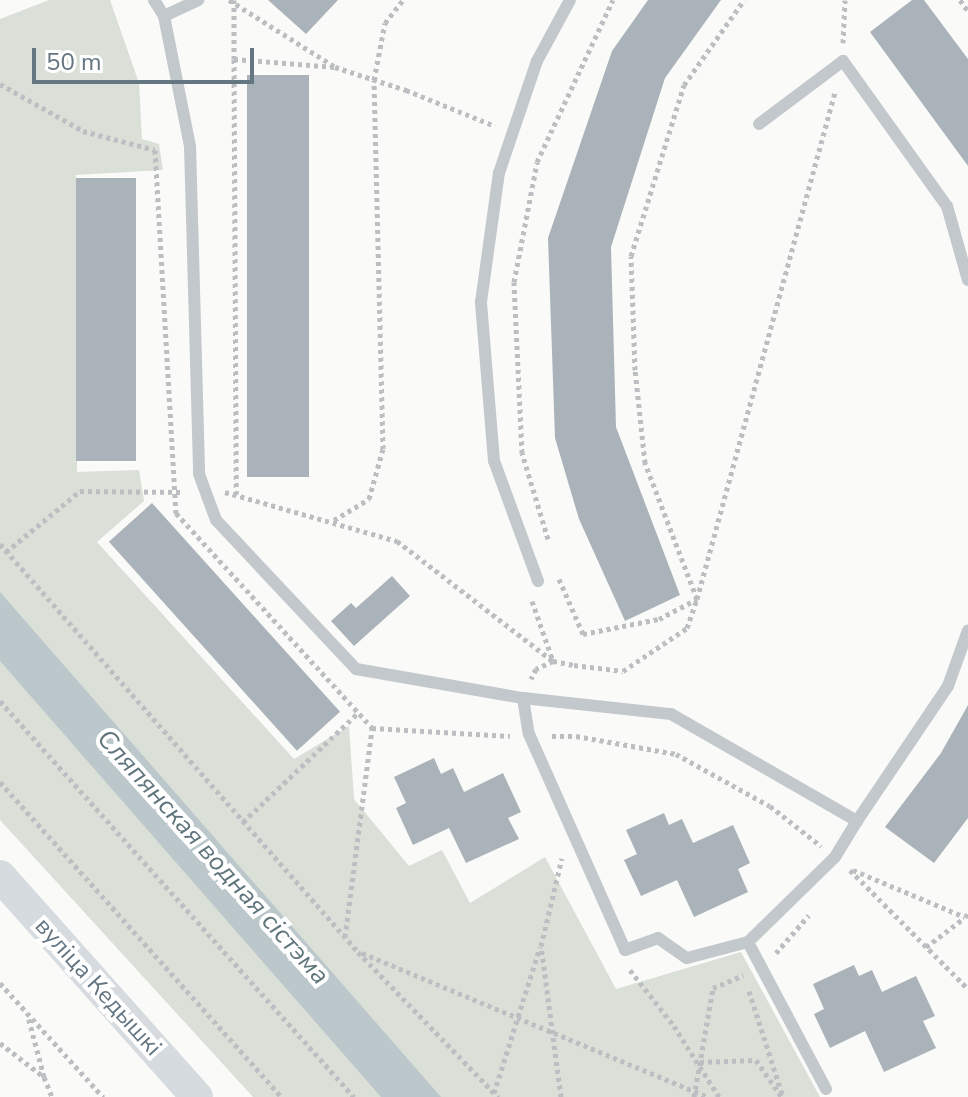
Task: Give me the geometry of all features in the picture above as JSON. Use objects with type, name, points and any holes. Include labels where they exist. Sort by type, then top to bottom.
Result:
[{"type":"street","name":"вуліца Кедышкі","points":[[0,876],[197,1097]]},
{"type":"lane","points":[[154,0],[164,16],[190,146],[199,474],[216,520],[356,669],[523,698],[671,714],[857,821]]},
{"type":"lane","points":[[164,16],[198,0]]},
{"type":"lane","points":[[538,581],[494,461],[481,302],[499,173],[537,61],[570,0]]},
{"type":"lane","points":[[759,124],[843,61],[947,206],[968,280]]},
{"type":"lane","points":[[523,698],[529,734],[625,950],[658,938],[687,958],[748,942],[835,857],[948,686],[968,630]]},
{"type":"lane","points":[[748,942],[760,971],[826,1089]]},
{"type":"path","points":[[232,0],[335,67]]},
{"type":"path","points":[[232,0],[236,494]]},
{"type":"path","points":[[333,520],[369,499],[383,449],[374,80],[385,23],[403,0]]},
{"type":"path","points":[[552,553],[522,453],[514,282],[537,162],[613,0]]},
{"type":"path","points":[[697,599],[645,463],[635,370],[631,256],[684,85],[744,0]]},
{"type":"path","points":[[6,552],[80,491],[236,494],[397,541],[553,661],[623,671],[687,628],[697,599],[843,61],[845,0]]},
{"type":"path","points":[[960,0],[968,11]]},
{"type":"path","points":[[234,59],[335,67],[472,116]]},
{"type":"path","points":[[0,84],[83,131]]},
{"type":"path","points":[[0,544],[358,952],[496,1095]]},
{"type":"path","points":[[556,567],[564,595],[583,634],[659,619],[697,599]]},
{"type":"path","points":[[529,601],[553,661]]},
{"type":"path","points":[[523,698],[536,669],[553,661]]},
{"type":"path","points":[[0,701],[354,1097]]},
{"type":"path","points":[[243,822],[358,713]]},
{"type":"path","points":[[345,937],[372,728],[576,736],[676,754],[770,806],[849,869],[968,989]]},
{"type":"path","points":[[0,782],[282,1097]]},
{"type":"path","points":[[496,1095],[541,946],[563,854]]},
{"type":"path","points":[[839,880],[849,869]]},
{"type":"path","points":[[849,869],[967,915]]},
{"type":"path","points":[[694,1094],[713,988],[760,971],[819,903]]},
{"type":"path","points":[[926,947],[967,915]]},
{"type":"path","points":[[541,946],[561,1097]]},
{"type":"path","points":[[358,952],[694,1094],[708,1097]]},
{"type":"path","points":[[743,975],[782,1097]]},
{"type":"path","points":[[642,981],[700,1062],[719,1097]]},
{"type":"path","points":[[0,983],[103,1097]]},
{"type":"path","points":[[28,1014],[52,1097]]},
{"type":"path","points":[[0,1043],[44,1077]]},
{"type":"path","points":[[700,1062],[756,1060],[782,1097]]},
{"type":"shaded area","points":[[49,0],[110,0],[139,83],[142,139],[159,144],[163,170],[76,175],[77,472],[139,470],[144,501],[97,542],[294,759],[349,726],[354,799],[409,866],[442,850],[470,903],[545,857],[616,989],[741,952],[820,1097],[253,1097],[0,820],[0,19]]},
{"type":"water","name":"Сляпянская водная сістэма","points":[[0,592],[441,1097],[381,1097],[0,661]]},
{"type":"building","points":[[268,0],[338,0],[306,34]]},
{"type":"building","points":[[648,0],[721,0],[665,78],[611,247],[616,427],[680,595],[625,621],[579,519],[555,438],[548,238],[612,51]]},
{"type":"building","points":[[912,0],[924,0],[968,59],[968,166],[870,32]]},
{"type":"building","points":[[247,75],[309,75],[309,477],[247,477]]},
{"type":"building","points":[[76,178],[136,178],[136,461],[76,461]]},
{"type":"building","points":[[152,503],[340,712],[297,751],[109,542]]},
{"type":"building","points":[[392,576],[410,596],[354,646],[331,621],[351,603],[356,608]]},
{"type":"building","points":[[968,705],[968,818],[934,863],[885,827],[941,753]]},
{"type":"building","points":[[434,758],[441,774],[453,768],[464,792],[503,773],[521,812],[508,818],[519,839],[466,863],[449,828],[413,845],[396,808],[406,803],[394,777]]},
{"type":"building","points":[[664,813],[669,825],[682,819],[693,843],[733,825],[750,863],[738,869],[748,892],[694,917],[677,880],[641,896],[624,860],[637,854],[626,830]]},
{"type":"building","points":[[854,965],[859,976],[872,970],[882,992],[916,976],[935,1016],[923,1021],[936,1048],[884,1072],[865,1031],[830,1048],[814,1014],[824,1009],[813,984]]}]
